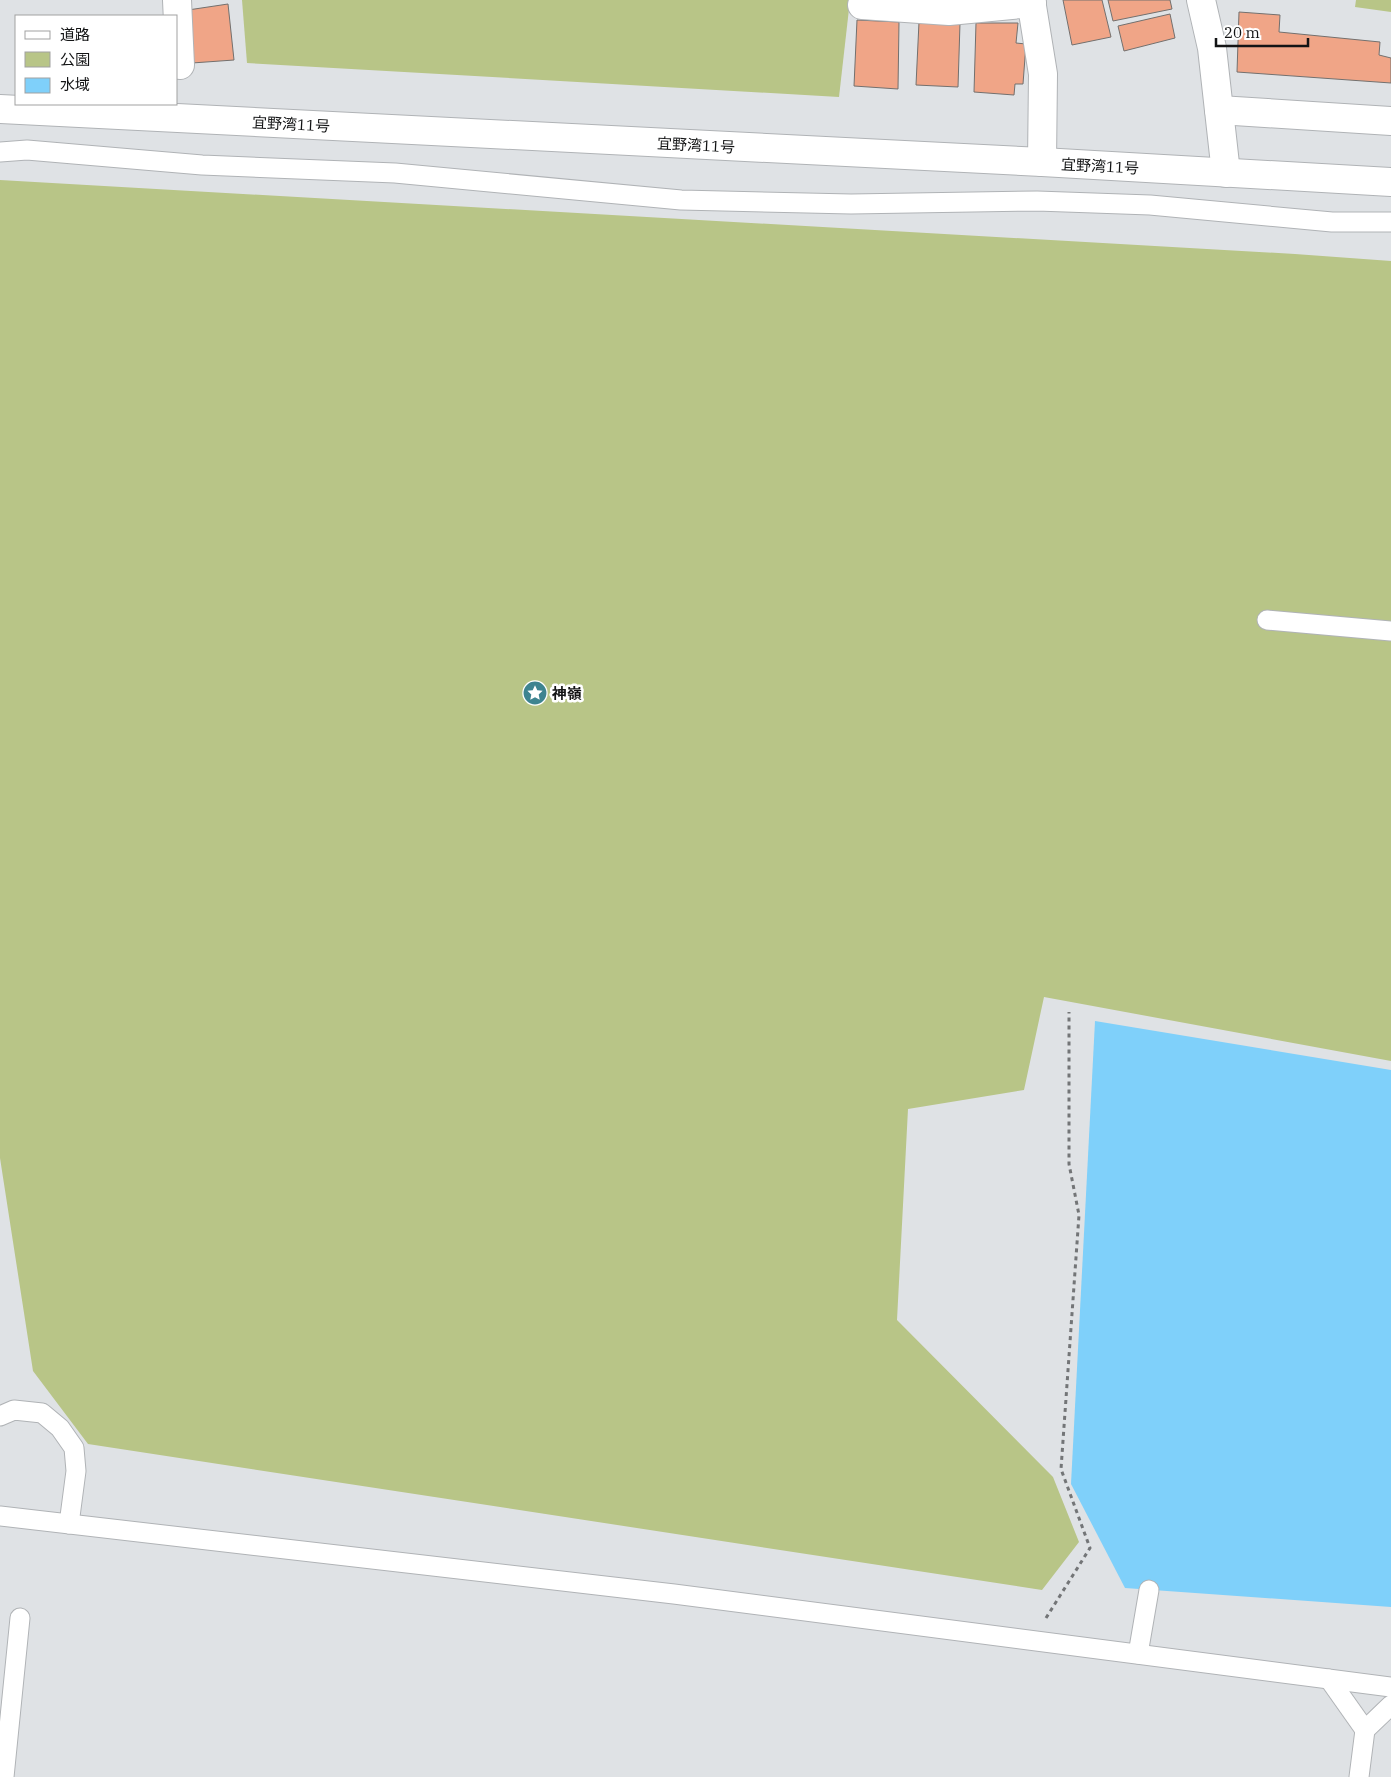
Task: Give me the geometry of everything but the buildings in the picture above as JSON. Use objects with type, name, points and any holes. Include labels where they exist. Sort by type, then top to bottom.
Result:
[{"type":"street","points":[[177,0],[178,15]]},
{"type":"street","points":[[1201,0],[1212,48],[1226,173]]},
{"type":"street","points":[[862,5],[949,11],[1031,2],[1043,74],[1042,162]]},
{"type":"street","points":[[178,22],[180,65]]},
{"type":"street","name":"宜野湾11号","points":[[0,109],[1042,162],[1391,182]]},
{"type":"street","points":[[1219,110],[1391,121]]},
{"type":"lane","points":[[0,152],[27,150],[202,165],[395,173],[680,200],[851,204],[1055,202],[1150,205],[1332,222],[1391,222]]},
{"type":"lane","points":[[1267,620],[1391,631]]},
{"type":"lane","points":[[0,1416],[14,1410],[42,1413],[60,1428],[74,1448],[76,1471],[70,1524]]},
{"type":"lane","points":[[0,1516],[674,1594],[1391,1687]]},
{"type":"lane","points":[[1138,1654],[1149,1590]]},
{"type":"lane","points":[[4,1777],[20,1618]]},
{"type":"lane","points":[[1329,1678],[1365,1730]]},
{"type":"lane","points":[[1359,1777],[1365,1730],[1391,1705]]},
{"type":"path","points":[[1033,1640],[1090,1548],[1061,1469],[1079,1215],[1069,1164],[1069,1012]]},
{"type":"green space","points":[[242,0],[850,0],[839,97],[247,63]]},
{"type":"green space","points":[[1356,0],[1391,0],[1391,12],[1355,7]]},
{"type":"green space","points":[[0,180],[1391,261],[1391,1061],[1044,997],[1024,1090],[908,1109],[897,1320],[1053,1477],[1079,1542],[1042,1590],[88,1444],[33,1371],[0,1158]]},
{"type":"water","points":[[1095,1021],[1391,1070],[1391,1607],[1125,1588],[1071,1484]]},
{"type":"place","name":"神嶺","points":[[535,693]]}]
